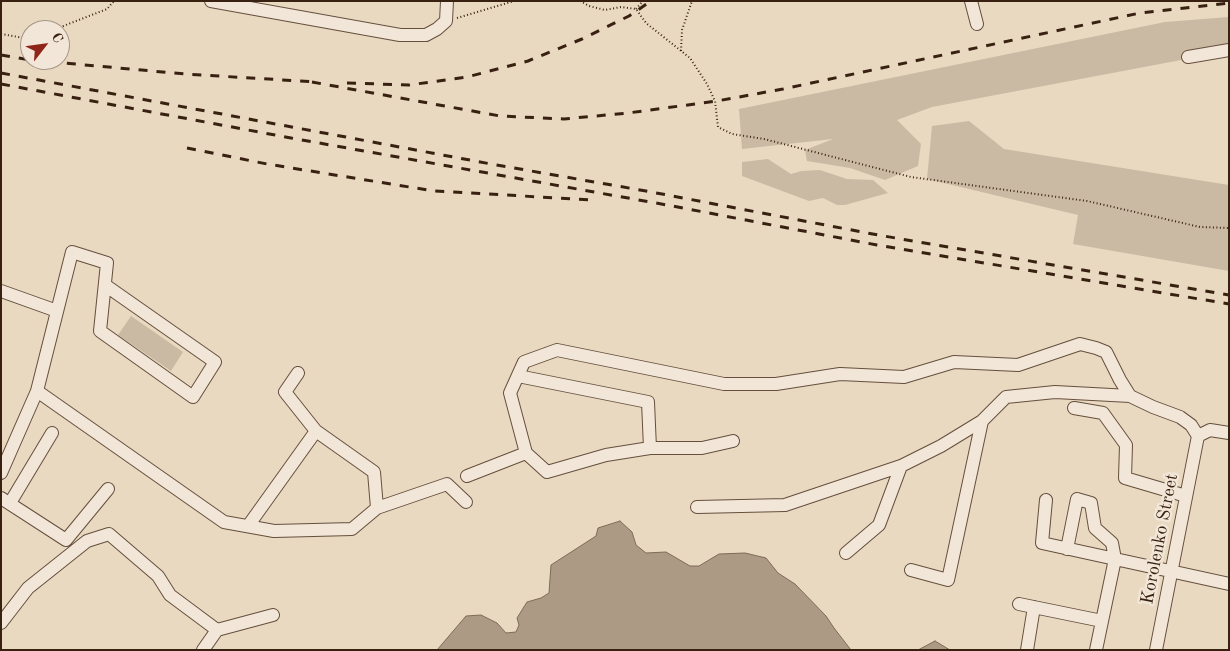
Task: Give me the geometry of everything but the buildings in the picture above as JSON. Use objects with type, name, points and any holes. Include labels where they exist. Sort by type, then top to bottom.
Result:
[{"type":"street","points":[[211,1],[400,35],[426,34],[437,29],[446,21],[447,1]]},
{"type":"street","points":[[971,1],[976,24]]},
{"type":"street","points":[[1188,56],[1229,50]]},
{"type":"street","points":[[1,473],[37,391],[72,252],[107,263],[100,331],[193,397],[215,362],[105,285]]},
{"type":"street","points":[[1,291],[57,312]]},
{"type":"street","points":[[733,441],[702,448],[650,448],[606,455],[548,472],[526,454],[510,392],[524,362],[557,350],[724,384],[776,384],[840,374],[904,377],[954,362],[1018,365],[1080,344],[1106,352],[1130,396]]},
{"type":"street","points":[[298,373],[285,392],[316,431],[374,472],[377,508]]},
{"type":"street","points":[[518,376],[648,402],[650,448]]},
{"type":"street","points":[[37,391],[224,522],[274,531],[352,529],[377,508],[447,484],[466,502]]},
{"type":"street","points":[[697,507],[786,505],[902,466],[941,446],[982,420],[1006,397],[1055,392],[1130,396],[1180,417],[1191,424],[1198,436],[1210,430],[1229,433]]},
{"type":"street","points":[[1074,408],[1103,413],[1126,445],[1125,478],[1186,496]]},
{"type":"street","points":[[910,570],[948,580],[982,420]]},
{"type":"street","points":[[248,526],[316,431]]},
{"type":"street","points":[[52,433],[6,501],[66,540],[108,489]]},
{"type":"street","name":"Korolenko Street","points":[[1156,650],[1198,436]]},
{"type":"street","points":[[467,476],[526,454]]},
{"type":"street","points":[[846,553],[879,524],[902,466]]},
{"type":"street","points":[[1067,549],[1077,499],[1091,503],[1095,528],[1112,543],[1115,559],[1096,650]]},
{"type":"street","points":[[1046,500],[1042,543],[1229,584]]},
{"type":"street","points":[[1,623],[28,588],[87,541],[109,534],[158,576],[170,595],[217,630]]},
{"type":"street","points":[[1020,604],[1102,621]]},
{"type":"street","points":[[1027,650],[1034,607]]},
{"type":"street","points":[[203,650],[217,630],[273,615]]},
{"type":"path","points":[[70,23],[107,9],[114,1]]},
{"type":"path","points":[[446,21],[514,1]]},
{"type":"path","points":[[580,1],[589,6],[605,10],[621,7],[636,9],[646,24],[690,58],[707,84],[715,101],[718,127],[732,134],[764,139],[911,177],[1087,201],[1200,227],[1229,228]]},
{"type":"path","points":[[636,9],[643,1]]},
{"type":"path","points":[[681,51],[682,30],[692,1]]},
{"type":"path","points":[[1,34],[20,37]]},
{"type":"shaded area","points":[[1229,17],[1229,51],[932,107],[897,120],[921,144],[918,166],[885,180],[850,168],[807,161],[805,150],[833,139],[742,149],[739,109],[1165,22]]},
{"type":"shaded area","points":[[969,121],[1004,149],[1229,185],[1229,271],[1073,244],[1078,215],[927,179],[932,126]]},
{"type":"shaded area","points":[[768,159],[791,174],[801,171],[820,170],[847,179],[873,180],[888,193],[845,205],[837,205],[823,198],[809,201],[742,176],[742,162]]},
{"type":"shaded area","points":[[131,316],[183,352],[171,371],[118,335]]},
{"type":"shaded area","points":[[620,521],[632,532],[636,545],[646,553],[666,552],[690,566],[699,566],[719,554],[745,553],[766,558],[778,573],[795,584],[826,616],[851,650],[437,650],[466,616],[481,615],[497,623],[506,633],[516,632],[519,625],[517,618],[527,602],[541,598],[549,593],[551,565],[596,536],[598,528]]},
{"type":"shaded area","points":[[935,641],[950,650],[918,650]]},
{"type":"railway","points":[[347,83],[409,85],[467,77],[528,61],[582,39],[629,16],[651,1]]},
{"type":"railway","points":[[312,82],[500,116],[564,119],[628,113],[717,101],[783,89],[1140,13],[1229,3]]},
{"type":"railway","points":[[1,55],[20,58]]},
{"type":"railway","points":[[70,64],[185,74],[317,82]]},
{"type":"railway","points":[[1,73],[878,235],[1229,295]]},
{"type":"railway","points":[[1,84],[877,245],[1229,304]]},
{"type":"railway","points":[[187,148],[267,164],[434,191],[594,200]]}]
